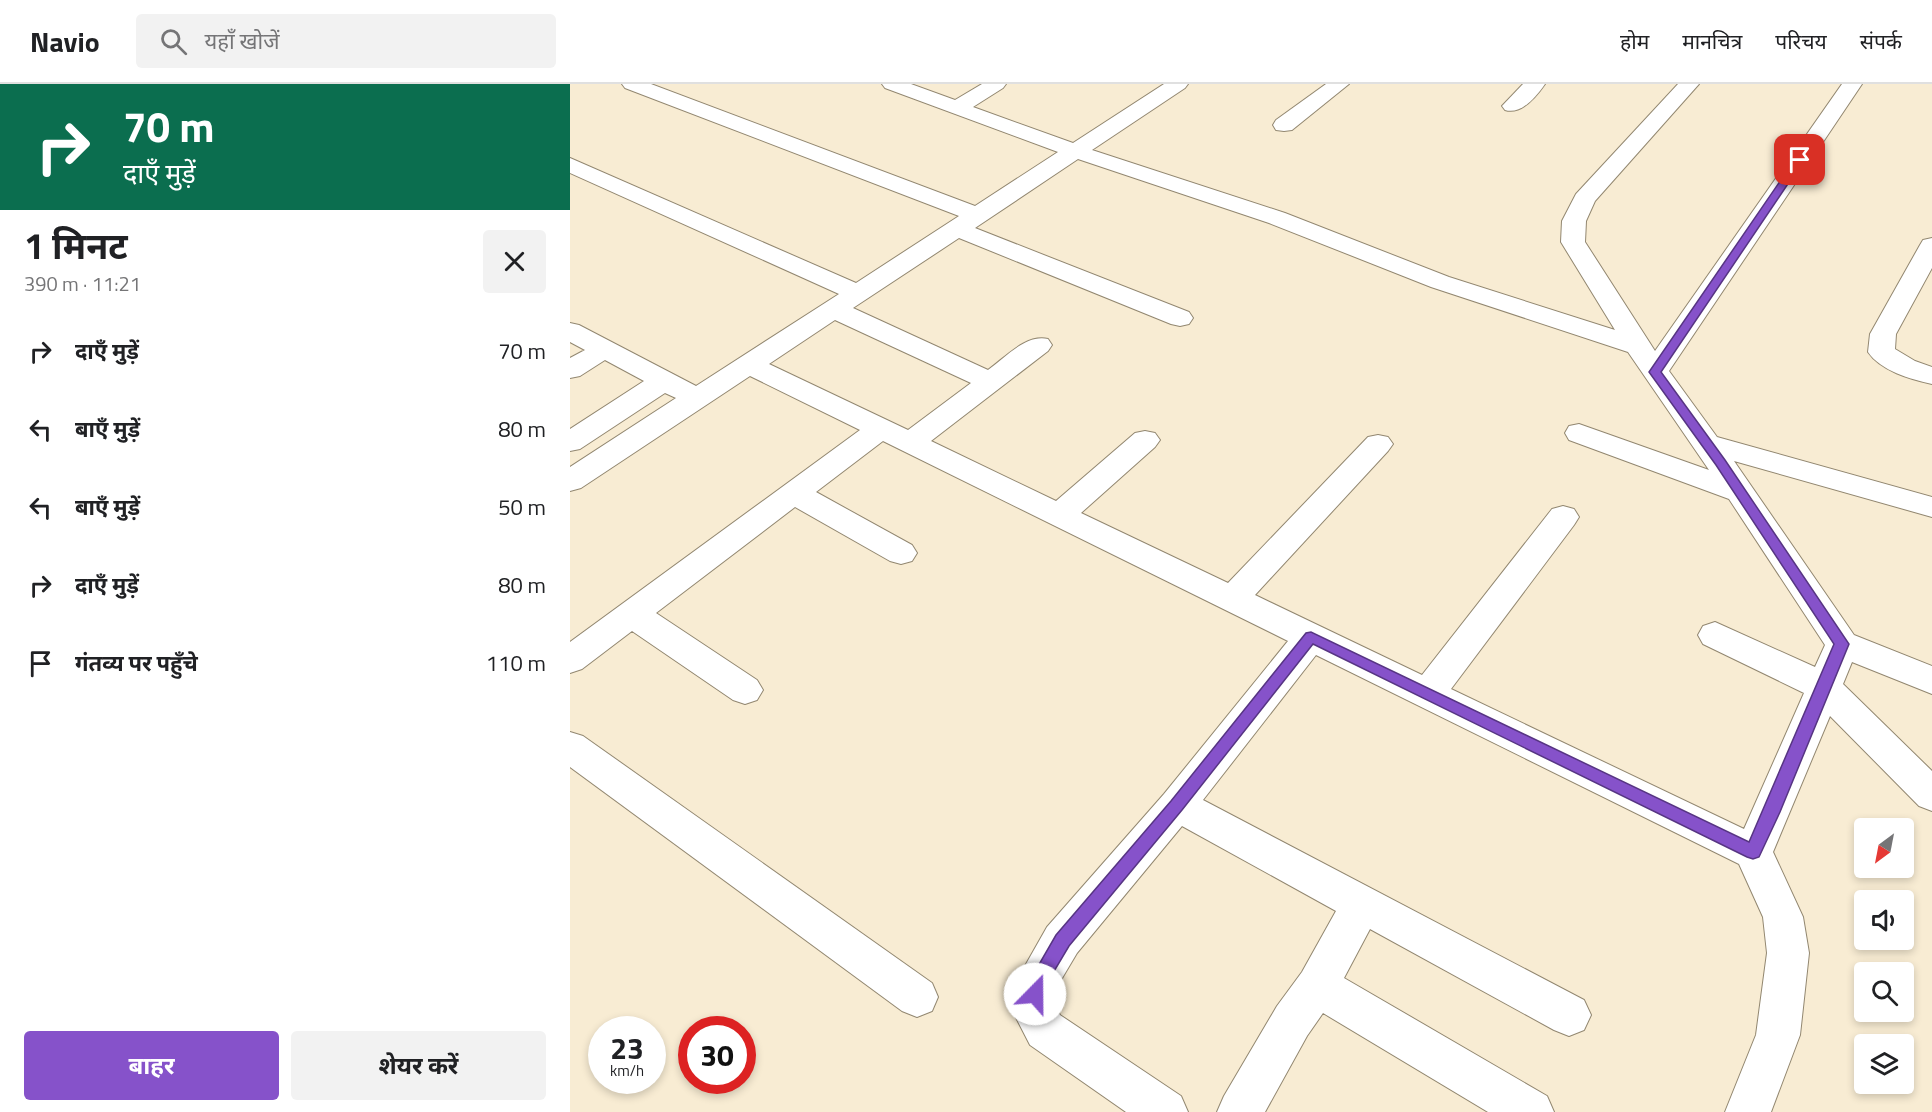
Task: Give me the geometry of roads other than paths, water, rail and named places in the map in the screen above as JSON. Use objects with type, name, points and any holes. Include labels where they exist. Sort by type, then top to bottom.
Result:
[{"type":"street","points":[[632,84],[968,222],[1180,318]]},
{"type":"street","points":[[892,84],[1077,152],[1277,218],[1440,282],[1638,346]]},
{"type":"street","points":[[958,107],[996,84]]},
{"type":"street","points":[[570,481],[1178,84]]},
{"type":"street","points":[[1284,125],[1339,84]]},
{"type":"street","points":[[1512,106],[1535,84]]},
{"type":"street","points":[[1689,84],[1584,199],[1574,221],[1573,242],[1655,372],[1707,444],[1842,644],[1932,680]]},
{"type":"street","points":[[1655,372],[1852,84]]},
{"type":"street","points":[[570,165],[858,293]]},
{"type":"street","points":[[1932,245],[1883,334],[1881,352],[1905,367],[1932,376]]},
{"type":"street","points":[[833,309],[991,382]]},
{"type":"street","points":[[570,331],[695,398]]},
{"type":"street","points":[[570,660],[794,493],[991,382],[1039,345]]},
{"type":"street","points":[[570,370],[605,349]]},
{"type":"street","points":[[748,364],[1753,852],[1783,917],[1788,953],[1778,1035],[1748,1112]]},
{"type":"street","points":[[570,442],[664,381]]},
{"type":"street","points":[[1579,433],[1740,492]]},
{"type":"street","points":[[1059,515],[1145,440]]},
{"type":"street","points":[[1232,599],[1378,444]]},
{"type":"street","points":[[1707,444],[1932,507]]},
{"type":"street","points":[[794,493],[901,553]]},
{"type":"street","points":[[1428,694],[1563,517]]},
{"type":"street","points":[[632,614],[745,690]]},
{"type":"street","points":[[1715,635],[1824,687],[1932,795]]},
{"type":"street","points":[[1165,1112],[1045,1030],[1033,1008],[1038,980],[1062,940],[1177,805],[1311,637]]},
{"type":"street","points":[[1753,852],[1842,644]]},
{"type":"street","points":[[570,747],[917,997]]},
{"type":"street","points":[[1177,805],[1569,1015]]},
{"type":"street","points":[[1240,1112],[1292,1021],[1317,986],[1362,904]]},
{"type":"street","points":[[1317,986],[1531,1112]]}]
